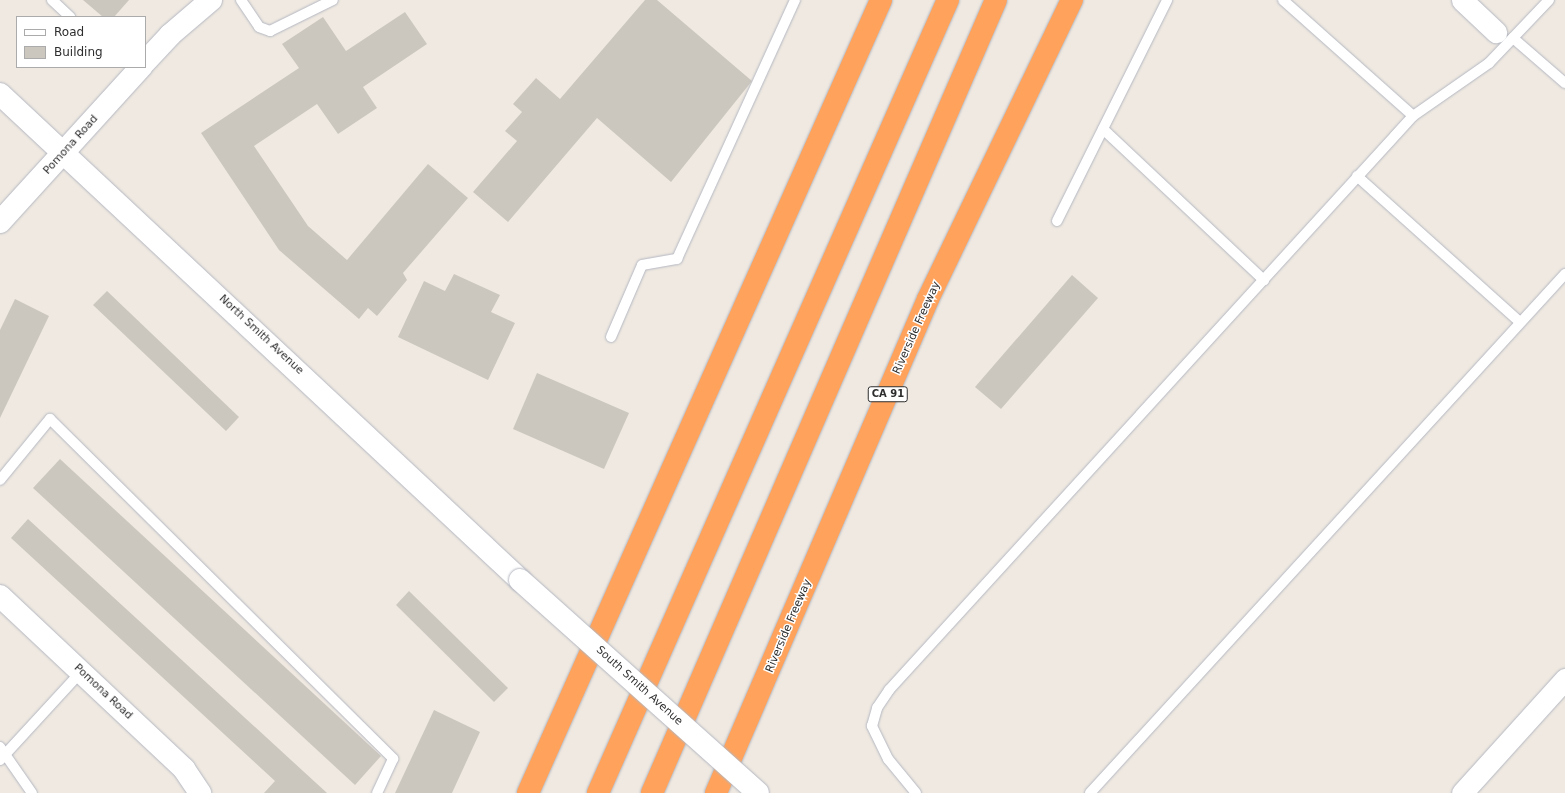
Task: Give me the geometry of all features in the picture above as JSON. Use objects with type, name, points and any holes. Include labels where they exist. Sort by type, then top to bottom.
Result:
[{"type":"highway","points":[[528,793],[881,0]]},
{"type":"highway","points":[[598,793],[948,0]]},
{"type":"highway","points":[[652,793],[996,0]]},
{"type":"highway","name":"Riverside Freeway","points":[[716,793],[928,299],[1072,0]]},
{"type":"main road","points":[[146,61],[170,35],[211,0]]},
{"type":"main road","name":"Pomona Road","points":[[0,222],[140,68]]},
{"type":"main road","name":"North Smith Avenue","points":[[0,94],[65,152],[520,580]]},
{"type":"main road","name":"South Smith Avenue","points":[[520,580],[758,793]]},
{"type":"main road","name":"Pomona Road","points":[[0,596],[184,769],[200,793]]},
{"type":"street","points":[[1462,0],[1506,38]]},
{"type":"street","points":[[1462,793],[1565,679]]},
{"type":"lane","points":[[52,0],[69,16]]},
{"type":"lane","points":[[241,0],[259,27],[270,31],[333,0]]},
{"type":"lane","points":[[611,337],[642,265],[677,259],[795,0]]},
{"type":"lane","points":[[1057,221],[1167,0]]},
{"type":"lane","points":[[1283,0],[1413,116]]},
{"type":"lane","points":[[916,793],[888,759],[872,726],[877,708],[889,690],[1413,116],[1470,78],[1506,38],[1549,0]]},
{"type":"lane","points":[[1506,38],[1565,84]]},
{"type":"lane","points":[[1104,129],[1264,280]]},
{"type":"lane","points":[[1357,176],[1520,322]]},
{"type":"lane","points":[[1090,793],[1565,274]]},
{"type":"lane","points":[[0,480],[16,463],[27,443],[50,419],[393,759],[376,793]]},
{"type":"lane","points":[[32,793],[2,753],[81,672]]},
{"type":"building","points":[[83,0],[129,0],[115,16],[102,16]]},
{"type":"building","points":[[645,0],[657,0],[752,81],[671,182],[597,118],[508,222],[473,192],[517,141],[505,131],[522,112],[513,104],[536,78],[560,99]]},
{"type":"building","points":[[405,12],[427,44],[363,87],[377,108],[338,134],[317,104],[254,146],[308,226],[347,260],[428,164],[468,198],[403,273],[407,280],[377,316],[368,308],[359,319],[279,250],[201,133],[299,68],[282,44],[323,17],[346,51]]},
{"type":"building","points":[[454,274],[500,295],[491,312],[515,323],[488,380],[398,337],[424,281],[445,291]]},
{"type":"building","points":[[1072,275],[1098,298],[1001,409],[975,387]]},
{"type":"building","points":[[107,291],[239,417],[226,431],[93,305]]},
{"type":"building","points":[[15,299],[49,316],[0,418],[0,330]]},
{"type":"building","points":[[537,373],[629,413],[604,469],[513,429]]},
{"type":"building","points":[[60,459],[381,756],[355,785],[33,488]]},
{"type":"building","points":[[28,519],[327,793],[264,793],[275,781],[11,538]]},
{"type":"building","points":[[409,591],[508,688],[494,702],[396,605]]},
{"type":"building","points":[[434,710],[480,732],[452,793],[395,793]]}]
